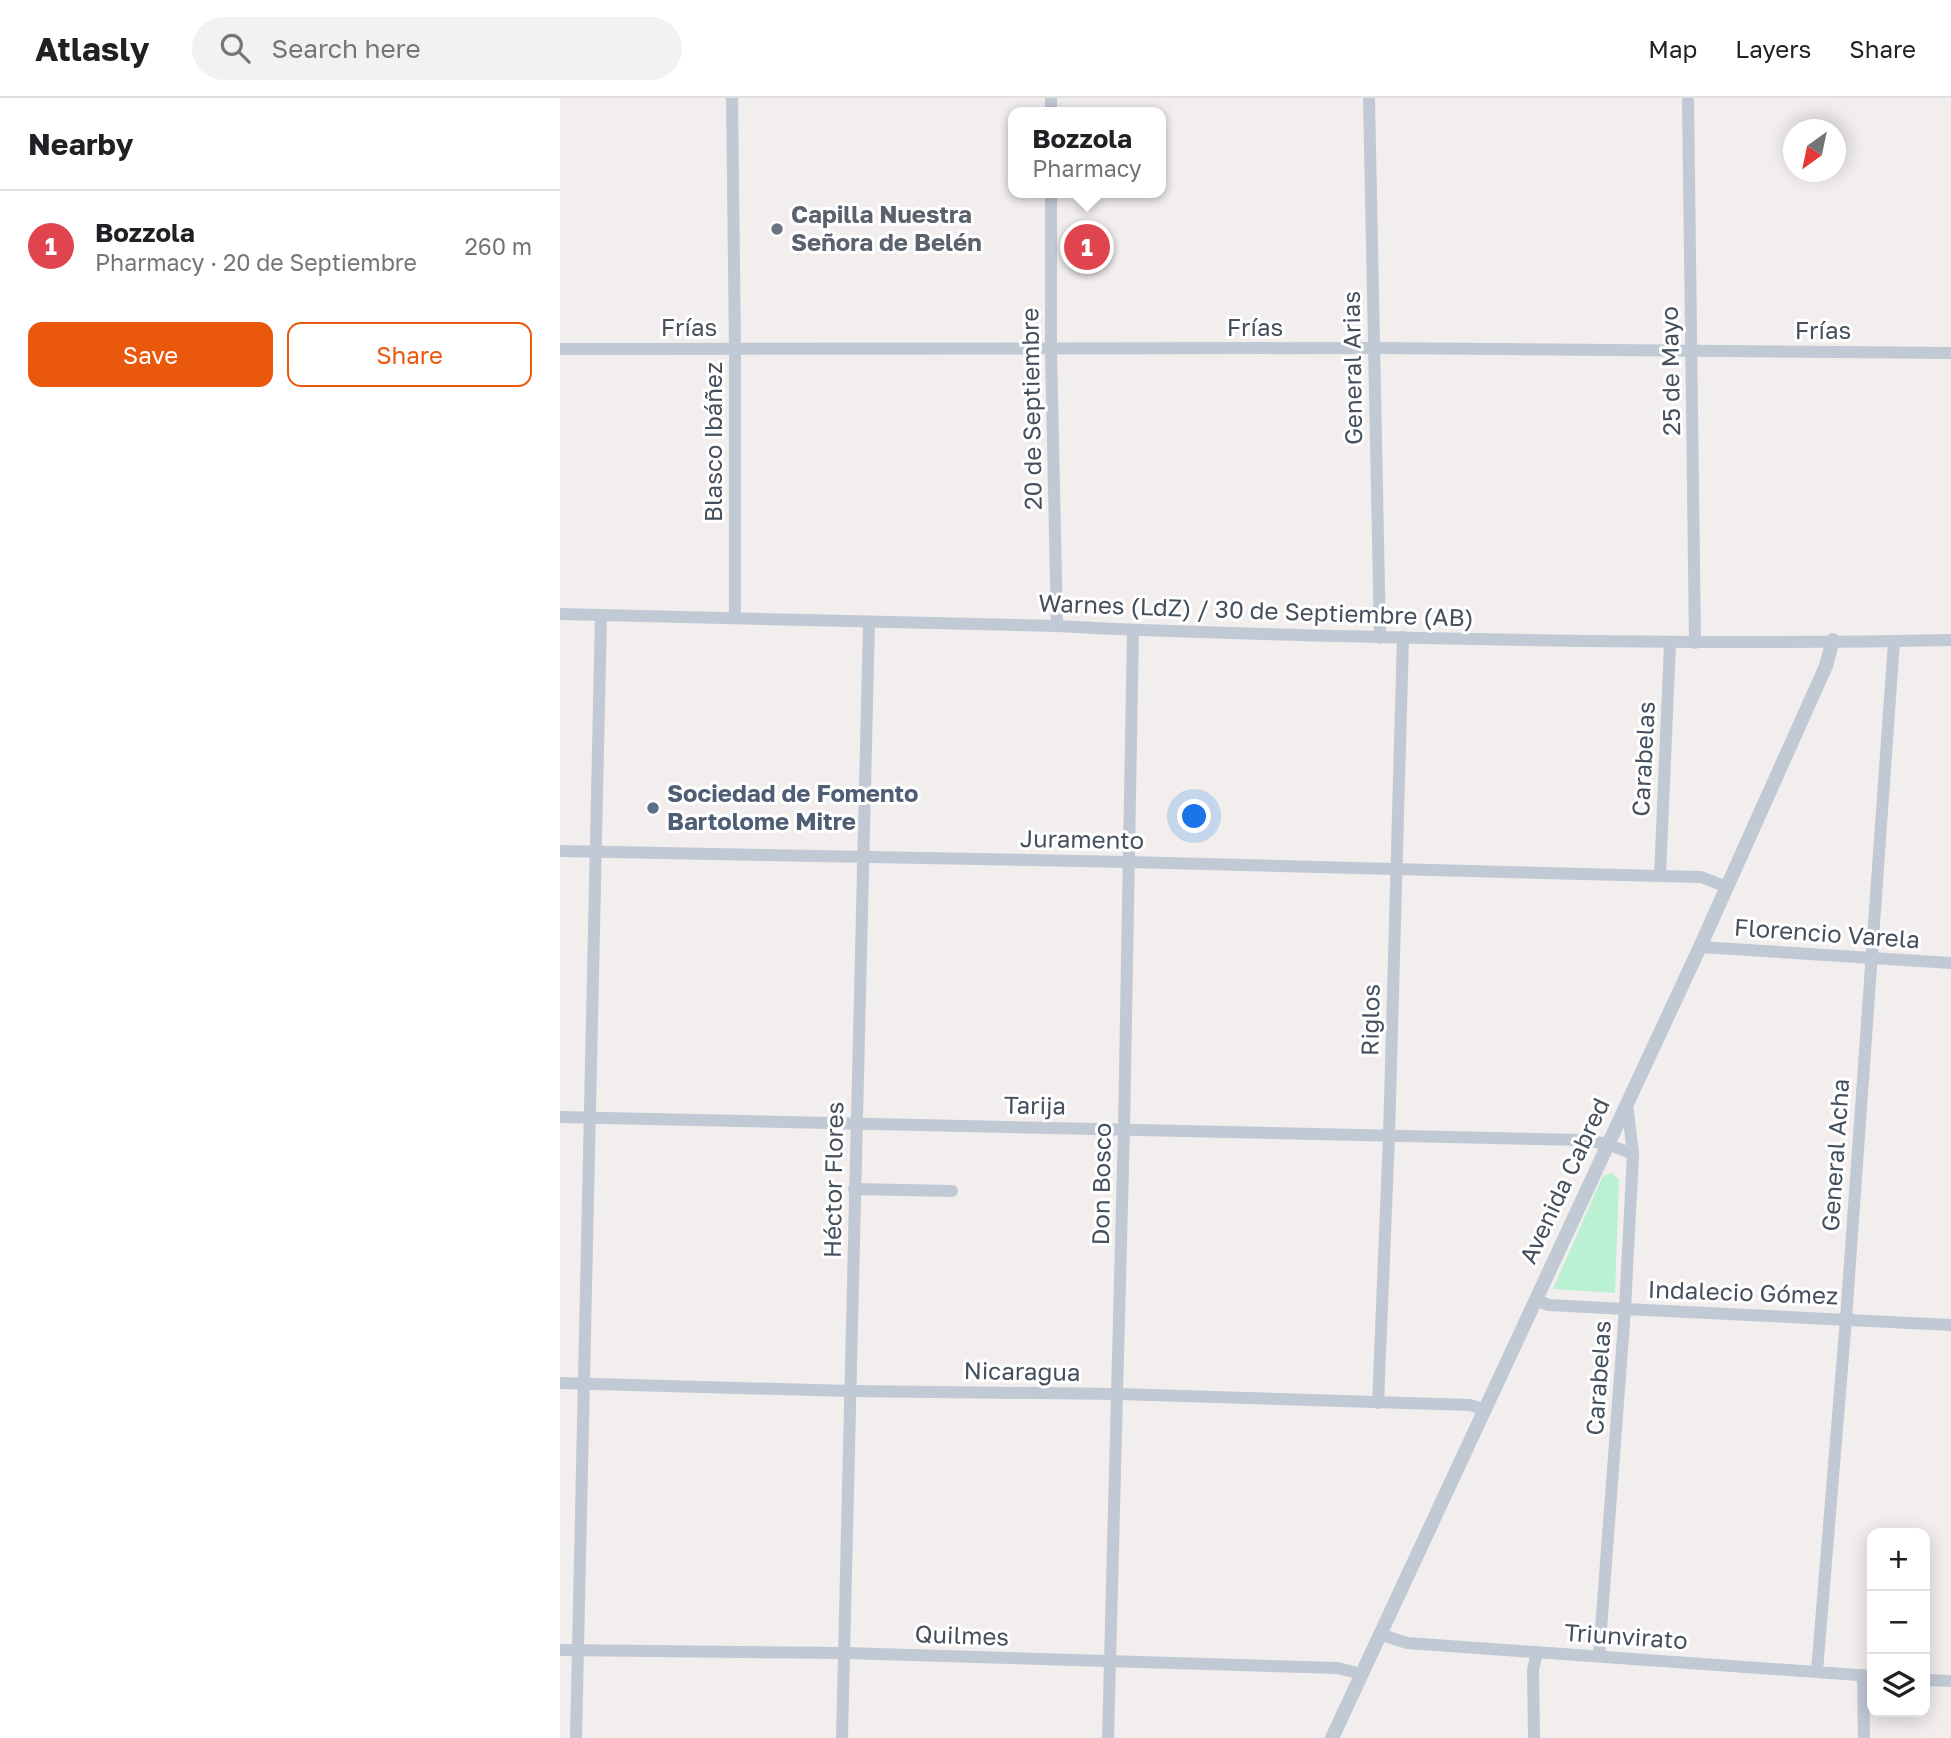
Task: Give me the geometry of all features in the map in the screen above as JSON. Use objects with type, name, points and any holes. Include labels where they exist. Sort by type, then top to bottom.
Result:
[{"type":"street","name":"Blasco Ibáñez","points":[[732,98],[735,618]]},
{"type":"street","name":"General Arias","points":[[1369,98],[1380,638]]},
{"type":"street","name":"25 de Mayo","points":[[1688,98],[1695,643]]},
{"type":"street","name":"20 de Septiembre","points":[[1051,198],[1051,350],[1057,626]]},
{"type":"street","name":"Frías","points":[[560,349],[1373,348],[1951,353]]},
{"type":"street","name":"Warnes (LdZ) / 30 de Septiembre (AB)","points":[[560,614],[1670,644],[1951,640]]},
{"type":"street","points":[[576,1738],[601,615]]},
{"type":"street","name":"Héctor Flores","points":[[842,1738],[869,622]]},
{"type":"street","name":"Don Bosco","points":[[1108,1738],[1118,1394],[1133,630]]},
{"type":"street","name":"Riglos","points":[[1378,1403],[1389,1136],[1403,638]]},
{"type":"street","name":"Avenida Cabred","points":[[1332,1738],[1700,947],[1826,666],[1833,640]]},
{"type":"street","name":"General Acha","points":[[1816,1671],[1846,1319],[1894,642]]},
{"type":"street","name":"Carabelas","points":[[1660,876],[1670,644]]},
{"type":"street","name":"Juramento","points":[[560,851],[1701,877],[1727,887]]},
{"type":"street","name":"Florencio Varela","points":[[1700,947],[1951,963]]},
{"type":"street","name":"Carabelas","points":[[1599,1656],[1625,1309],[1633,1154],[1627,1103]]},
{"type":"street","name":"Tarija","points":[[560,1117],[1584,1140],[1607,1144],[1633,1154]]},
{"type":"street","points":[[854,1189],[952,1191]]},
{"type":"street","name":"Indalecio Gómez","points":[[1535,1300],[1549,1305],[1951,1325]]},
{"type":"street","name":"Nicaragua","points":[[560,1383],[850,1391],[1118,1394],[1470,1405],[1483,1409]]},
{"type":"street","name":"Triunvirato","points":[[1379,1634],[1407,1643],[1867,1676]]},
{"type":"street","name":"Quilmes","points":[[560,1650],[844,1653],[1338,1668],[1361,1674]]},
{"type":"street","points":[[1534,1738],[1533,1670],[1537,1652]]},
{"type":"street","points":[[1930,1679],[1951,1681]]},
{"type":"street","points":[[1864,1738],[1867,1692]]},
{"type":"green space","points":[[1612,1173],[1619,1180],[1615,1293],[1553,1289],[1603,1176]]},
{"type":"place","name":"Capilla Nuestra Señora de Belén","points":[[777,229]]},
{"type":"place","name":"Bozzola","points":[[1087,247]]},
{"type":"place","name":"Sociedad de Fomento Bartolome Mitre","points":[[653,808]]}]
